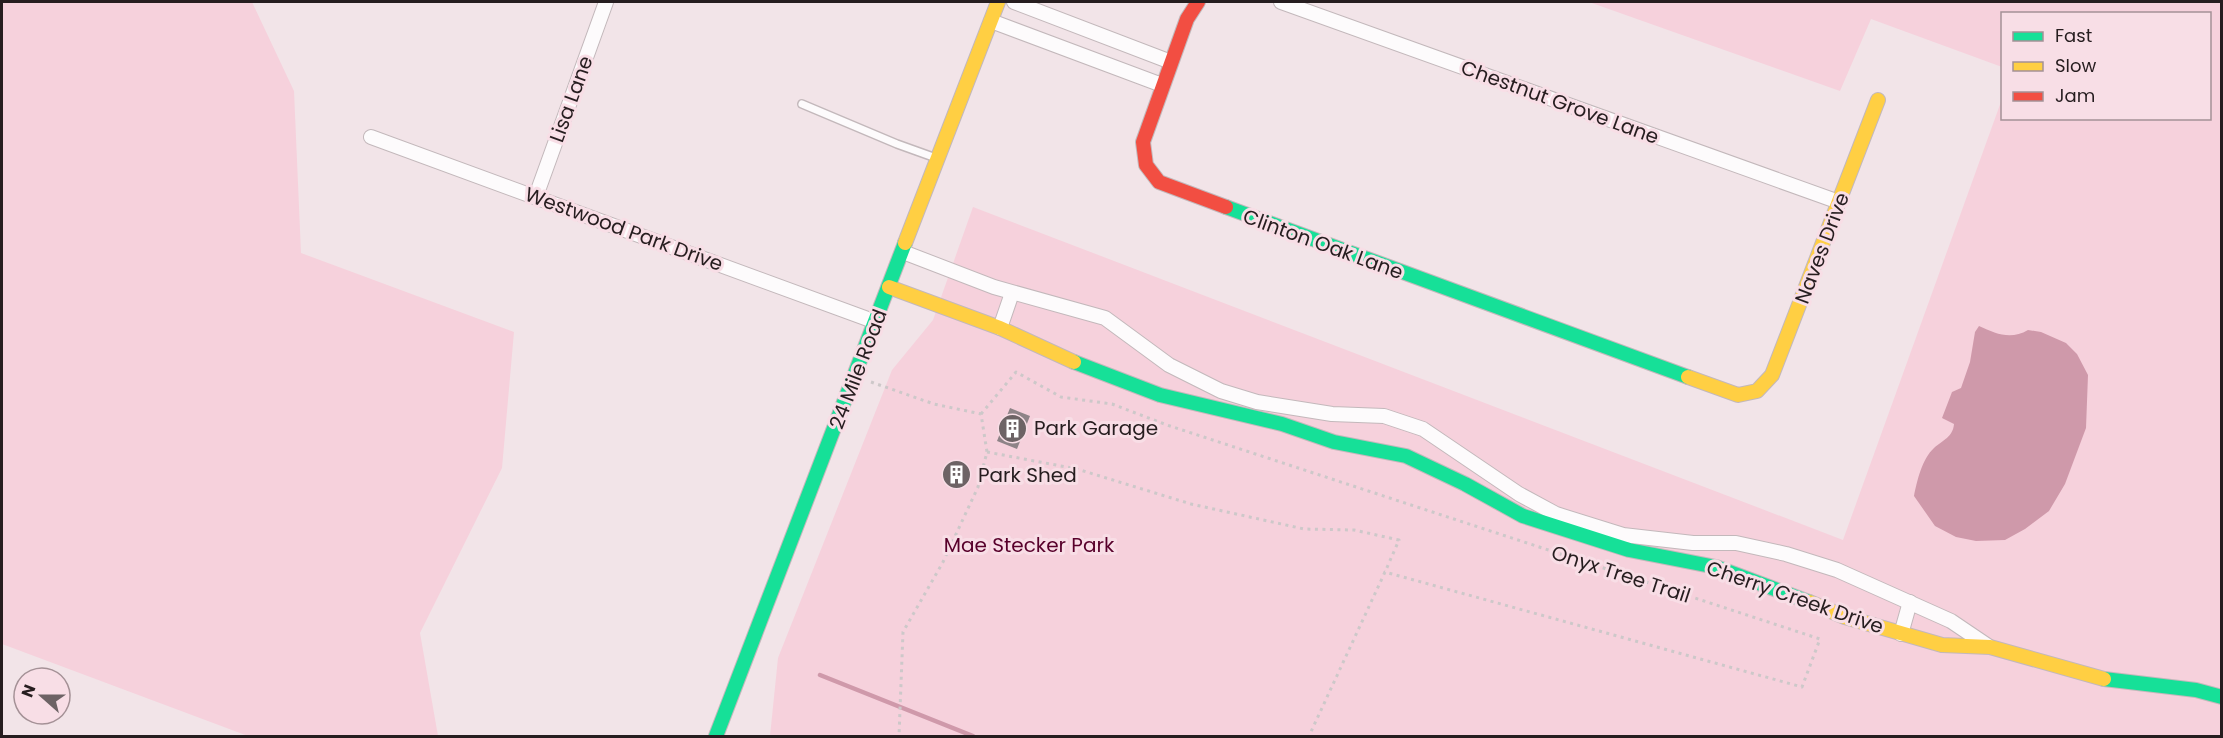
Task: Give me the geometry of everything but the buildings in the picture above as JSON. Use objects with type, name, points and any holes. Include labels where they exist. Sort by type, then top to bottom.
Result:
[{"type":"street","name":"Lisa Lane","points":[[536,196],[606,2]]},
{"type":"street","name":"24 Mile Road","points":[[716,736],[998,2]]},
{"type":"street","points":[[1014,2],[1171,62]]},
{"type":"street","points":[[991,21],[1162,86],[1187,19],[1198,2]]},
{"type":"street","name":"Chestnut Grove Lane","points":[[1281,2],[1839,202]]},
{"type":"street","name":"Clinton Oak Lane","points":[[1162,86],[1143,142],[1146,165],[1159,183],[1729,393],[1743,395],[1757,391]]},
{"type":"street","name":"Naves Drive","points":[[1757,391],[1772,375],[1780,358],[1878,100]]},
{"type":"street","name":"Westwood Park Drive","points":[[371,137],[876,322]]},
{"type":"street","name":"Cherry Creek Drive","points":[[903,252],[1012,293],[1106,318],[1169,365],[1221,391],[1249,399],[1332,414],[1384,416],[1423,429],[1519,494],[1556,514],[1621,541],[1736,543],[1786,554],[1837,570],[1910,602],[1951,621],[1990,647]]},
{"type":"street","name":"Cherry Creek Drive","points":[[889,287],[1000,328],[1076,363],[1160,395],[1282,424],[1334,442],[1406,456],[1465,484],[1523,516],[1716,567],[1845,617],[1942,645],[1990,647],[2101,679],[2196,690],[2222,697]]},
{"type":"street","points":[[1000,328],[1012,293]]},
{"type":"street","points":[[1245,415],[1249,399]]},
{"type":"street","name":"Cherry Creek Drive","points":[[1901,633],[1910,602]]},
{"type":"lane","points":[[802,104],[938,159]]},
{"type":"path","name":"Onyx Tree Trail","points":[[981,414],[1016,372],[1061,397],[1112,404],[1167,425],[1820,639],[1802,687],[1385,572]]},
{"type":"path","points":[[855,376],[934,404],[981,414],[987,452],[978,487],[943,562],[903,632],[899,736]]},
{"type":"path","points":[[987,452],[1077,470],[1191,504],[1304,529],[1354,530],[1399,540],[1309,736]]},
{"type":"green space","points":[[2,2],[252,2],[294,91],[301,253],[514,332],[502,468],[420,633],[438,736],[248,736],[72,670],[72,666],[61,666],[2,644]]},
{"type":"green space","name":"Mae Stecker Park","points":[[1589,2],[2221,2],[2221,736],[770,736],[778,658],[892,370],[933,320],[973,207],[1843,540],[2001,102],[2001,120],[2211,120],[2211,12],[2001,12],[2001,67],[1871,19],[1840,91]]},
{"type":"shaded area","points":[[1979,326],[2003,335],[2016,335],[2028,330],[2041,332],[2066,343],[2077,354],[2088,375],[2086,428],[2065,484],[2049,511],[2025,529],[2005,540],[1976,541],[1956,537],[1935,526],[1914,496],[1918,477],[1926,458],[1950,435],[1953,428],[1954,424],[1942,418],[1952,392],[1961,388],[1970,362],[1975,332]]},
{"type":"waterway","points":[[820,675],[973,736]]},
{"type":"traffic: fast","points":[[1226,207],[1688,377]]},
{"type":"traffic: fast","points":[[716,736],[905,243]]},
{"type":"traffic: fast","points":[[1074,362],[1160,395],[1282,424],[1334,442],[1406,456],[1465,484],[1523,516],[1629,550],[1716,567],[1809,602]]},
{"type":"traffic: fast","points":[[2104,679],[2196,690],[2222,697]]},
{"type":"traffic: slow","points":[[905,243],[998,2]]},
{"type":"traffic: slow","points":[[1688,377],[1738,395],[1757,391],[1772,375],[1878,100]]},
{"type":"traffic: slow","points":[[889,287],[1000,328],[1074,362]]},
{"type":"traffic: slow","points":[[1809,602],[1845,617],[1942,645],[1990,647],[2104,679]]},
{"type":"traffic: jam","points":[[1198,2],[1187,19],[1143,142],[1146,165],[1159,182],[1226,207]]},
{"type":"place","name":"Park Garage","points":[[1013,428]]},
{"type":"place","name":"Park Shed","points":[[957,475]]}]
